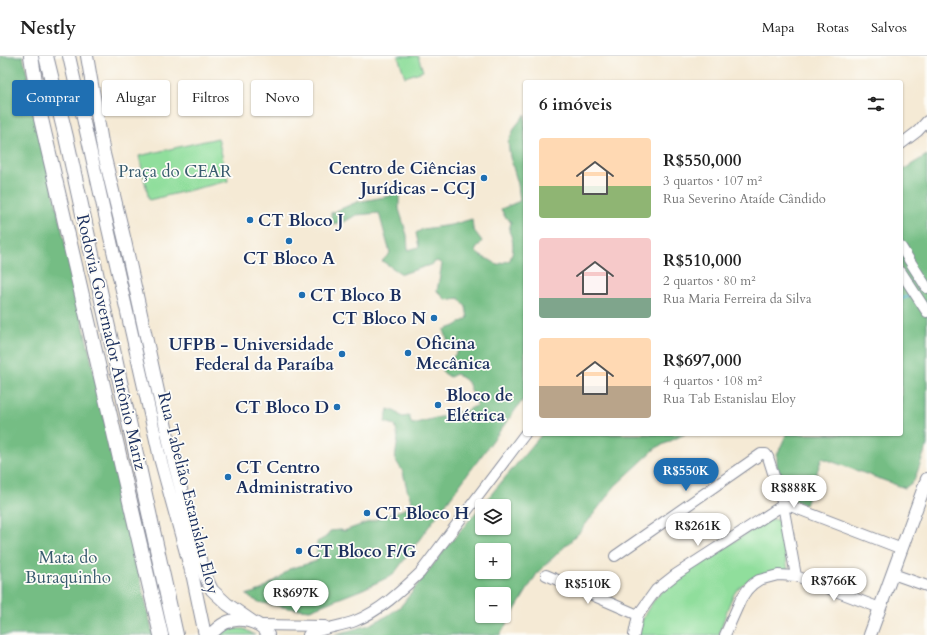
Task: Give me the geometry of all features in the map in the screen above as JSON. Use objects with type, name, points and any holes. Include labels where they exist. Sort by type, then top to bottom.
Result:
[{"type":"highway","name":"Rodovia Governador Antônio Mariz","points":[[31,56],[43,126],[161,635]]},
{"type":"highway","name":"Rodovia Governador Antônio Mariz","points":[[46,56],[176,635]]},
{"type":"main road","name":"Rua Tabelião Estanislau Eloy","points":[[69,56],[160,458],[194,578],[206,635]]},
{"type":"main road","name":"Rua Tabelião Estanislau Eloy","points":[[87,56],[104,154],[125,241],[172,455],[205,576],[212,590],[227,604],[256,624],[268,635]]},
{"type":"main road","points":[[870,635],[926,483]]},
{"type":"main road","points":[[210,635],[218,627],[227,622],[237,620],[256,624]]},
{"type":"street","points":[[903,142],[918,131],[927,121]]},
{"type":"street","points":[[903,250],[927,288]]},
{"type":"street","points":[[903,275],[927,312]]},
{"type":"street","points":[[308,635],[331,626],[355,621],[378,609],[401,592],[420,573],[523,436]]},
{"type":"street","points":[[615,556],[761,454],[766,454],[782,505],[796,576]]},
{"type":"street","points":[[634,635],[638,615],[656,590],[675,575],[782,505],[793,507],[902,549]]},
{"type":"street","points":[[893,574],[927,586]]},
{"type":"street","points":[[546,575],[638,615]]},
{"type":"street","points":[[725,635],[741,599],[753,584],[759,580],[773,576],[796,576],[880,608]]},
{"type":"street","points":[[256,624],[331,626]]},
{"type":"green space","name":"Mata do Buraquinho","points":[[0,56],[23,56],[28,80],[12,80],[12,116],[36,116],[153,635],[0,635]]},
{"type":"green space","points":[[398,56],[418,56],[423,71],[405,77]]},
{"type":"green space","points":[[523,117],[523,400],[393,575],[363,589],[310,610],[288,608],[258,602],[246,595],[261,590],[289,569],[317,561],[317,542],[326,537],[330,531],[344,531],[413,506],[403,472],[395,459],[398,438],[395,425],[385,422],[388,409],[396,412],[402,417],[409,416],[412,424],[468,410],[477,405],[468,382],[456,374],[450,377],[441,371],[459,350],[450,347],[444,330],[455,326],[468,318],[466,307],[459,298],[446,300],[437,291],[442,264],[437,261],[430,265],[402,274],[382,261],[390,253],[379,213],[356,215],[344,222],[332,224],[331,213],[357,202],[390,196],[399,191],[399,209],[407,235],[408,250],[419,247],[416,233],[423,229],[451,225],[472,219],[473,229],[482,241],[475,251],[497,265],[510,260],[513,245],[509,231],[511,222],[505,217],[501,209],[520,201],[518,184],[510,157],[508,142],[515,127]]},
{"type":"green space","name":"Praça do CEAR","points":[[218,138],[228,181],[149,200],[139,156]]},
{"type":"green space","points":[[927,155],[927,445],[914,481],[905,488],[822,458],[805,505],[796,501],[777,467],[777,455],[786,436],[903,436],[903,170]]},
{"type":"green space","points":[[540,436],[681,436],[656,448],[615,486],[579,533],[538,572],[511,617],[511,587],[475,587],[475,623],[507,623],[500,635],[333,635],[369,625],[387,616],[401,606],[475,513],[475,535],[511,535],[511,499],[487,499]]},
{"type":"green space","points":[[772,519],[778,520],[788,569],[787,571],[773,572],[752,578],[741,586],[733,595],[719,635],[638,635],[643,619],[650,606],[671,583],[698,564]]},
{"type":"green space","points":[[233,629],[244,629],[255,635],[221,635],[226,631]]},
{"type":"waterway","points":[[903,298],[914,295]]},
{"type":"place","name":"Centro de Ciências Jurídicas - CCJ","points":[[484,178]]},
{"type":"place","name":"CT Bloco J","points":[[250,220]]},
{"type":"place","name":"CT Bloco A","points":[[289,241]]},
{"type":"place","name":"CT Bloco B","points":[[302,295]]},
{"type":"place","name":"CT Bloco N","points":[[434,318]]},
{"type":"place","name":"Oficina Mecânica","points":[[408,353]]},
{"type":"place","name":"UFPB - Universidade Federal da Paraíba","points":[[342,354]]},
{"type":"place","name":"Bloco de Elétrica","points":[[438,405]]},
{"type":"place","name":"CT Bloco D","points":[[337,407]]},
{"type":"place","name":"CT Centro Administrativo","points":[[228,477]]},
{"type":"place","name":"CT Bloco H","points":[[367,513]]},
{"type":"place","name":"CT Bloco F/G","points":[[299,551]]}]
